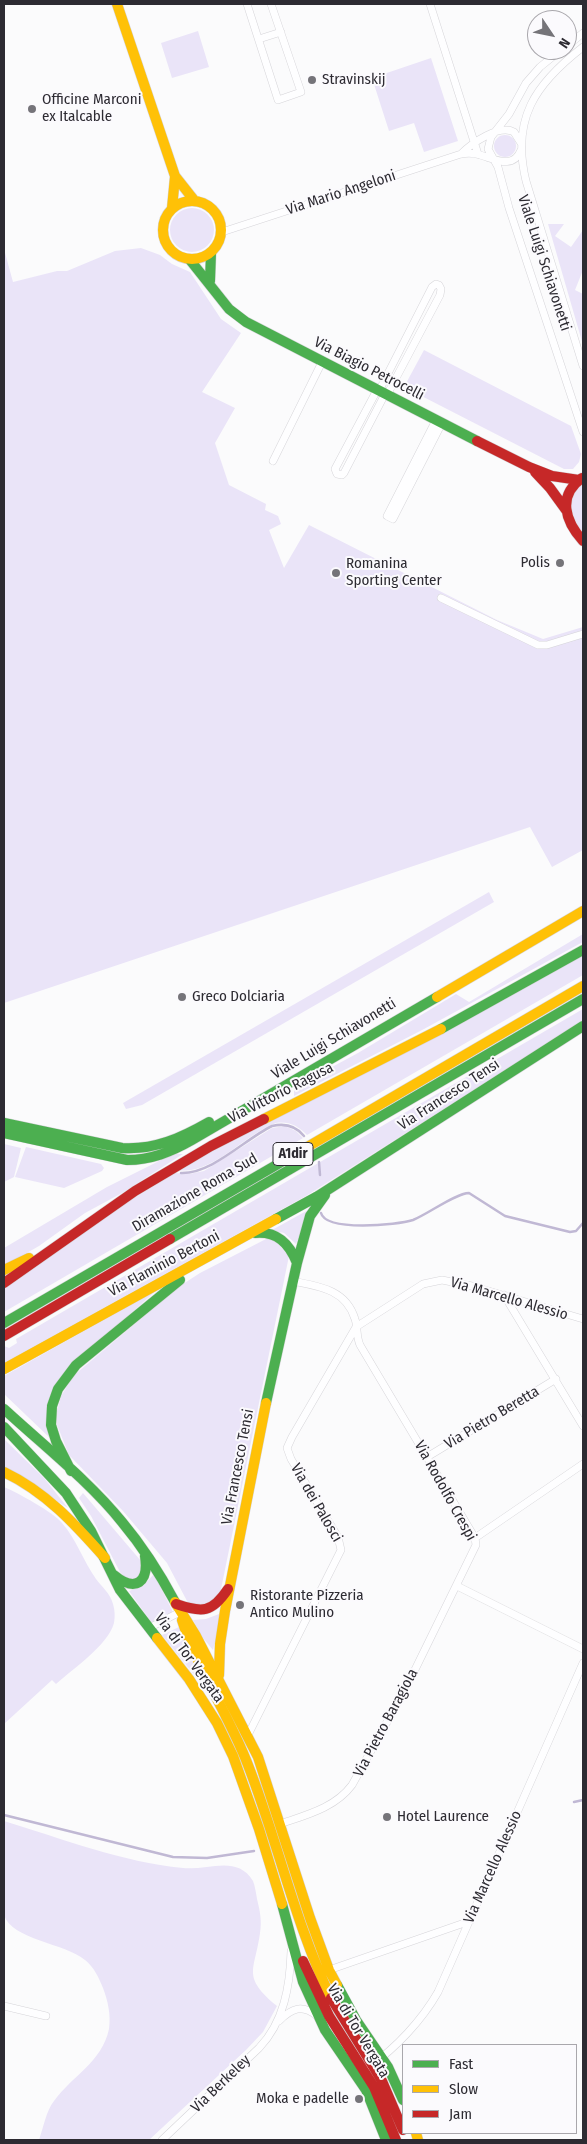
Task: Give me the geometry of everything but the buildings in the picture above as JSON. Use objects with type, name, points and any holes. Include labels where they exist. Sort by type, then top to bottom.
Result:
[{"type":"main road","points":[[117,4],[175,176],[194,200]]},
{"type":"main road","points":[[172,208],[182,202],[194,200],[205,204],[215,212],[221,222],[222,232],[219,242],[211,253],[202,258],[190,260],[175,253],[164,240],[164,222],[172,208],[175,176]]},
{"type":"main road","points":[[210,281],[211,253]]},
{"type":"main road","name":"Via Biagio Petrocelli","points":[[190,260],[210,281],[222,302],[238,318],[439,422],[529,466],[552,476],[582,477]]},
{"type":"main road","name":"Via Biagio Petrocelli","points":[[529,466],[550,488],[566,510]]},
{"type":"main road","points":[[582,477],[569,494],[566,510],[574,530],[583,541]]},
{"type":"main road","name":"Viale Luigi Schiavonetti","points":[[4,1123],[122,1148],[148,1148],[175,1140],[583,904]]},
{"type":"main road","name":"Viale Luigi Schiavonetti","points":[[4,1133],[123,1160],[147,1159],[188,1142],[583,911]]},
{"type":"main road","name":"Via Vittorio Ragusa","points":[[4,1283],[135,1191],[211,1146],[424,1038],[583,950]]},
{"type":"main road","name":"Diramazione Roma Sud","points":[[4,1323],[583,986]]},
{"type":"main road","name":"Diramazione Roma Sud","points":[[4,1336],[583,999]]},
{"type":"main road","name":"Via Francesco Tensi","points":[[219,1678],[219,1657],[231,1584],[267,1394],[292,1281],[312,1211],[327,1192],[338,1184],[580,1028]]},
{"type":"main road","name":"Via Flaminio Bertoni","points":[[4,1369],[338,1184]]},
{"type":"main road","points":[[248,1235],[266,1232],[278,1236],[288,1245],[297,1263]]},
{"type":"main road","points":[[4,1270],[62,1242]]},
{"type":"main road","points":[[72,1471],[56,1441],[51,1420],[52,1402],[64,1379],[76,1365],[150,1303],[230,1245]]},
{"type":"main road","name":"Via di Tor Vergata","points":[[4,1409],[72,1471],[122,1522],[164,1580],[219,1678],[248,1735],[264,1774],[329,1970],[352,2012],[382,2057],[402,2098]]},
{"type":"main road","name":"Via di Tor Vergata","points":[[4,1428],[37,1460],[66,1493],[90,1531],[126,1598],[189,1680],[214,1717],[228,1744],[262,1838],[302,1978],[319,2018],[330,2037],[386,2088],[402,2126]]},
{"type":"main road","points":[[4,1472],[27,1483],[48,1498],[105,1558]]},
{"type":"main road","points":[[109,1568],[123,1583],[131,1584],[140,1581],[148,1568],[140,1547]]},
{"type":"main road","points":[[178,1608],[209,1610],[220,1601],[231,1584]]},
{"type":"main road","name":"Via di Tor Vergata","points":[[178,1608],[198,1666],[231,1725],[253,1778],[308,1946],[381,2101],[396,2140]]},
{"type":"main road","name":"Via di Tor Vergata","points":[[292,1938],[325,2010],[365,2070],[370,2098],[386,2140]]},
{"type":"street","points":[[247,4],[278,100],[301,92],[271,4]]},
{"type":"street","points":[[430,4],[478,154]]},
{"type":"street","points":[[259,39],[281,32]]},
{"type":"street","name":"Viale Luigi Schiavonetti","points":[[583,47],[562,64],[536,94],[524,118],[521,145],[526,181],[583,366]]},
{"type":"street","name":"Viale Luigi Schiavonetti","points":[[550,60],[533,75],[489,140],[488,149],[495,160],[583,432]]},
{"type":"street","points":[[494,134],[502,130],[510,130],[518,135],[521,145],[518,156],[512,161],[503,162],[495,160]]},
{"type":"street","name":"Via Mario Angeloni","points":[[460,154],[475,142],[494,134]]},
{"type":"street","name":"Via Mario Angeloni","points":[[222,232],[460,154],[478,154],[495,160]]},
{"type":"street","points":[[382,393],[335,469],[337,474],[342,476],[344,473],[382,393],[430,290],[434,285],[439,285],[442,289],[440,295],[382,393]]},
{"type":"street","points":[[273,461],[322,362]]},
{"type":"street","points":[[403,493],[439,422]]},
{"type":"street","points":[[441,598],[538,645],[547,645],[583,634]]},
{"type":"street","points":[[123,1160],[148,1148]]},
{"type":"street","name":"Via Rodolfo Crespi","points":[[292,1281],[336,1292],[352,1311],[356,1335],[360,1345],[475,1538],[476,1547],[457,1586]]},
{"type":"street","name":"Via Marcello Alessio","points":[[356,1327],[419,1287],[432,1282],[452,1281],[583,1319]]},
{"type":"street","points":[[504,1295],[583,1426]]},
{"type":"street","name":"Via dei Palosci","points":[[248,1735],[342,1547],[338,1537],[291,1459],[287,1448],[356,1327]]},
{"type":"street","name":"Via Pietro Beretta","points":[[427,1457],[556,1379]]},
{"type":"street","points":[[475,1538],[583,1464]]},
{"type":"street","points":[[457,1586],[583,1650]]},
{"type":"street","name":"Via Pietro Baragiola","points":[[280,1824],[338,1800],[352,1785],[457,1586]]},
{"type":"street","points":[[149,1628],[178,1608]]},
{"type":"street","name":"Via Marcello Alessio","points":[[365,2070],[382,2057],[430,2005],[470,1921],[583,1663]]},
{"type":"street","points":[[329,1970],[470,1921]]},
{"type":"street","name":"Via Berkeley","points":[[276,2025],[284,2004],[289,1982],[292,1938]]},
{"type":"street","points":[[4,2006],[46,2016]]},
{"type":"street","name":"Via Berkeley","points":[[162,2140],[258,2048],[290,2011],[299,2008],[308,2009],[319,2018]]},
{"type":"shaded area","points":[[198,31],[209,67],[172,78],[161,43]]},
{"type":"shaded area","points":[[431,58],[458,141],[424,152],[414,123],[389,131],[372,78]]},
{"type":"shaded area","points":[[505,135],[513,138],[516,146],[513,154],[505,157],[497,154],[494,146],[497,138]]},
{"type":"shaded area","points":[[192,208],[204,212],[210,218],[214,230],[210,242],[204,248],[192,252],[180,248],[174,242],[170,230],[174,218],[180,212]]},
{"type":"shaded area","points":[[548,224],[564,224],[555,236],[571,247],[583,230],[583,270],[575,290],[583,294],[583,345]]},
{"type":"shaded area","points":[[141,248],[160,255],[172,264],[190,272],[221,319],[241,333],[202,392],[235,408],[215,443],[229,485],[266,504],[265,510],[278,516],[281,524],[269,530],[284,568],[309,525],[497,620],[543,639],[583,627],[583,850],[552,867],[530,827],[4,1003],[4,249],[13,282],[57,271],[67,271],[115,251]]},
{"type":"shaded area","points":[[424,350],[571,426],[581,454],[579,462],[573,469],[564,469],[404,387]]},
{"type":"shaded area","points":[[583,482],[583,533],[572,513],[571,501],[573,494]]},
{"type":"shaded area","points":[[489,892],[494,902],[142,1105],[126,1109],[123,1103]]},
{"type":"shaded area","points":[[583,934],[583,942],[424,1029],[294,1096],[294,1091],[308,1080],[358,1053],[456,994],[469,1002]]},
{"type":"shaded area","points":[[583,955],[583,975],[307,1135],[293,1125],[276,1123],[264,1128],[216,1161],[190,1170],[177,1170]]},
{"type":"shaded area","points":[[583,1009],[583,1021],[306,1196],[4,1363],[4,1346],[9,1348],[17,1343],[16,1339]]},
{"type":"shaded area","points":[[285,1126],[296,1131],[303,1138],[4,1312],[4,1289],[131,1200],[175,1173],[189,1174],[204,1171],[272,1128]]},
{"type":"shaded area","points":[[4,1144],[21,1148],[14,1177],[4,1182]]},
{"type":"shaded area","points":[[26,1147],[101,1164],[104,1168],[102,1171],[64,1188],[15,1177]]},
{"type":"shaded area","points":[[173,1154],[183,1154],[122,1193],[85,1213],[39,1246],[4,1266],[4,1248],[107,1187]]},
{"type":"shaded area","points":[[310,1209],[296,1244],[284,1233],[272,1230]]},
{"type":"shaded area","points":[[266,1239],[274,1239],[289,1256],[220,1594],[215,1602],[205,1607],[194,1606],[187,1601],[167,1563],[123,1511],[69,1455],[57,1425],[57,1407],[73,1376],[180,1286],[200,1273]]},
{"type":"shaded area","points":[[157,1290],[68,1369],[50,1438],[4,1394],[4,1376]]},
{"type":"shaded area","points":[[4,1439],[44,1478],[68,1508],[4,1467]]},
{"type":"shaded area","points":[[4,1487],[43,1508],[62,1523],[72,1536],[91,1572],[110,1597],[114,1606],[115,1616],[111,1631],[98,1648],[56,1684],[52,1680],[4,1724]]},
{"type":"shaded area","points":[[83,1493],[141,1561],[142,1573],[135,1579],[127,1579],[120,1572],[91,1516],[79,1498]]},
{"type":"shaded area","points":[[154,1574],[172,1612],[152,1623],[129,1591],[143,1586]]},
{"type":"shaded area","points":[[219,1614],[221,1617],[213,1650],[203,1638],[193,1620],[206,1619]]},
{"type":"shaded area","points":[[179,1627],[197,1673],[195,1676],[162,1635]]},
{"type":"shaded area","points":[[4,1821],[138,1861],[183,1868],[221,1865],[239,1868],[253,1881],[261,1924],[253,1972],[254,1980],[258,1987],[277,2006],[263,2032],[246,2050],[149,2140],[39,2140],[51,2105],[100,2051],[109,2029],[109,2013],[101,1984],[96,1973],[85,1960],[65,1949],[28,1936],[17,1930],[4,1915]]},
{"type":"waterway","points":[[181,1173],[193,1172],[216,1162],[272,1126],[290,1126],[304,1136]]},
{"type":"waterway","points":[[319,1162],[320,1175]]},
{"type":"waterway","points":[[321,1213],[326,1219],[348,1225],[393,1224],[413,1220],[457,1196],[469,1193],[505,1216],[570,1232],[576,1231],[583,1223]]},
{"type":"waterway","points":[[574,1802],[583,1800]]},
{"type":"waterway","points":[[4,1815],[173,1857],[207,1858],[254,1851]]},
{"type":"traffic: fast","points":[[210,281],[211,253]]},
{"type":"traffic: fast","points":[[190,260],[229,309],[246,322],[477,441]]},
{"type":"traffic: fast","points":[[441,1029],[583,950]]},
{"type":"traffic: fast","points":[[4,1133],[127,1160],[144,1159],[161,1154],[192,1140],[437,997]]},
{"type":"traffic: fast","points":[[170,1239],[583,999]]},
{"type":"traffic: fast","points":[[276,1219],[318,1196],[583,1026]]},
{"type":"traffic: fast","points":[[4,1123],[122,1148],[134,1148],[167,1142],[209,1122]]},
{"type":"traffic: fast","points":[[4,1323],[297,1153]]},
{"type":"traffic: fast","points":[[297,1263],[310,1216],[325,1195]]},
{"type":"traffic: fast","points":[[255,1233],[276,1236],[286,1244],[297,1263]]},
{"type":"traffic: fast","points":[[266,1403],[297,1263]]},
{"type":"traffic: fast","points":[[71,1471],[56,1441],[51,1425],[52,1406],[58,1389],[76,1365],[180,1280]]},
{"type":"traffic: fast","points":[[4,1409],[109,1507],[144,1551],[175,1602]]},
{"type":"traffic: fast","points":[[4,1427],[66,1493],[91,1531],[120,1590],[157,1638]]},
{"type":"traffic: fast","points":[[114,1575],[129,1583],[135,1584],[139,1582],[145,1572],[145,1556]]},
{"type":"traffic: fast","points":[[282,1904],[303,1982],[325,2030],[366,2090],[386,2140]]},
{"type":"traffic: fast","points":[[337,1985],[356,2020],[388,2067],[402,2098]]},
{"type":"traffic: slow","points":[[117,4],[175,176],[194,200]]},
{"type":"traffic: slow","points":[[172,208],[175,177]]},
{"type":"traffic: slow","points":[[186,201],[198,201],[213,209],[221,224],[221,230],[221,236],[213,251],[198,259],[186,259],[171,251],[163,236],[163,224],[171,209],[186,201]]},
{"type":"traffic: slow","points":[[437,997],[583,911]]},
{"type":"traffic: slow","points":[[297,1153],[583,986]]},
{"type":"traffic: slow","points":[[264,1119],[441,1029]]},
{"type":"traffic: slow","points":[[4,1369],[276,1219]]},
{"type":"traffic: slow","points":[[4,1270],[29,1258]]},
{"type":"traffic: slow","points":[[219,1675],[220,1644],[225,1611],[266,1403]]},
{"type":"traffic: slow","points":[[4,1472],[47,1499],[71,1521],[105,1558]]},
{"type":"traffic: slow","points":[[175,1602],[196,1636],[258,1757],[310,1918],[329,1970],[337,1985]]},
{"type":"traffic: slow","points":[[182,1620],[196,1657],[232,1728],[248,1765],[307,1941],[331,1998]]},
{"type":"traffic: slow","points":[[157,1638],[189,1679],[217,1723],[233,1756],[259,1829],[282,1904]]},
{"type":"traffic: slow","points":[[416,2134],[418,2140]]},
{"type":"traffic: jam","points":[[477,441],[529,467],[552,476],[579,480]]},
{"type":"traffic: jam","points":[[535,472],[550,488],[566,510]]},
{"type":"traffic: jam","points":[[582,478],[569,493],[566,509],[572,525],[583,541]]},
{"type":"traffic: jam","points":[[4,1283],[135,1191],[211,1146],[264,1119]]},
{"type":"traffic: jam","points":[[4,1336],[170,1239]]},
{"type":"traffic: jam","points":[[176,1604],[193,1609],[206,1609],[217,1603],[228,1589]]},
{"type":"traffic: jam","points":[[303,1961],[329,2016],[374,2087],[396,2140]]},
{"type":"traffic: jam","points":[[331,1998],[382,2081],[402,2128]]},
{"type":"place","name":"Stravinskij","points":[[312,80]]},
{"type":"place","name":"Officine Marconi ex Italcable","points":[[32,109]]},
{"type":"place","name":"Polis","points":[[560,563]]},
{"type":"place","name":"Romanina Sporting Center","points":[[336,573]]},
{"type":"place","name":"Greco Dolciaria","points":[[182,997]]},
{"type":"place","name":"Ristorante Pizzeria Antico Mulino","points":[[240,1605]]},
{"type":"place","name":"Hotel Laurence","points":[[387,1817]]},
{"type":"place","name":"Moka e padelle","points":[[359,2099]]}]
